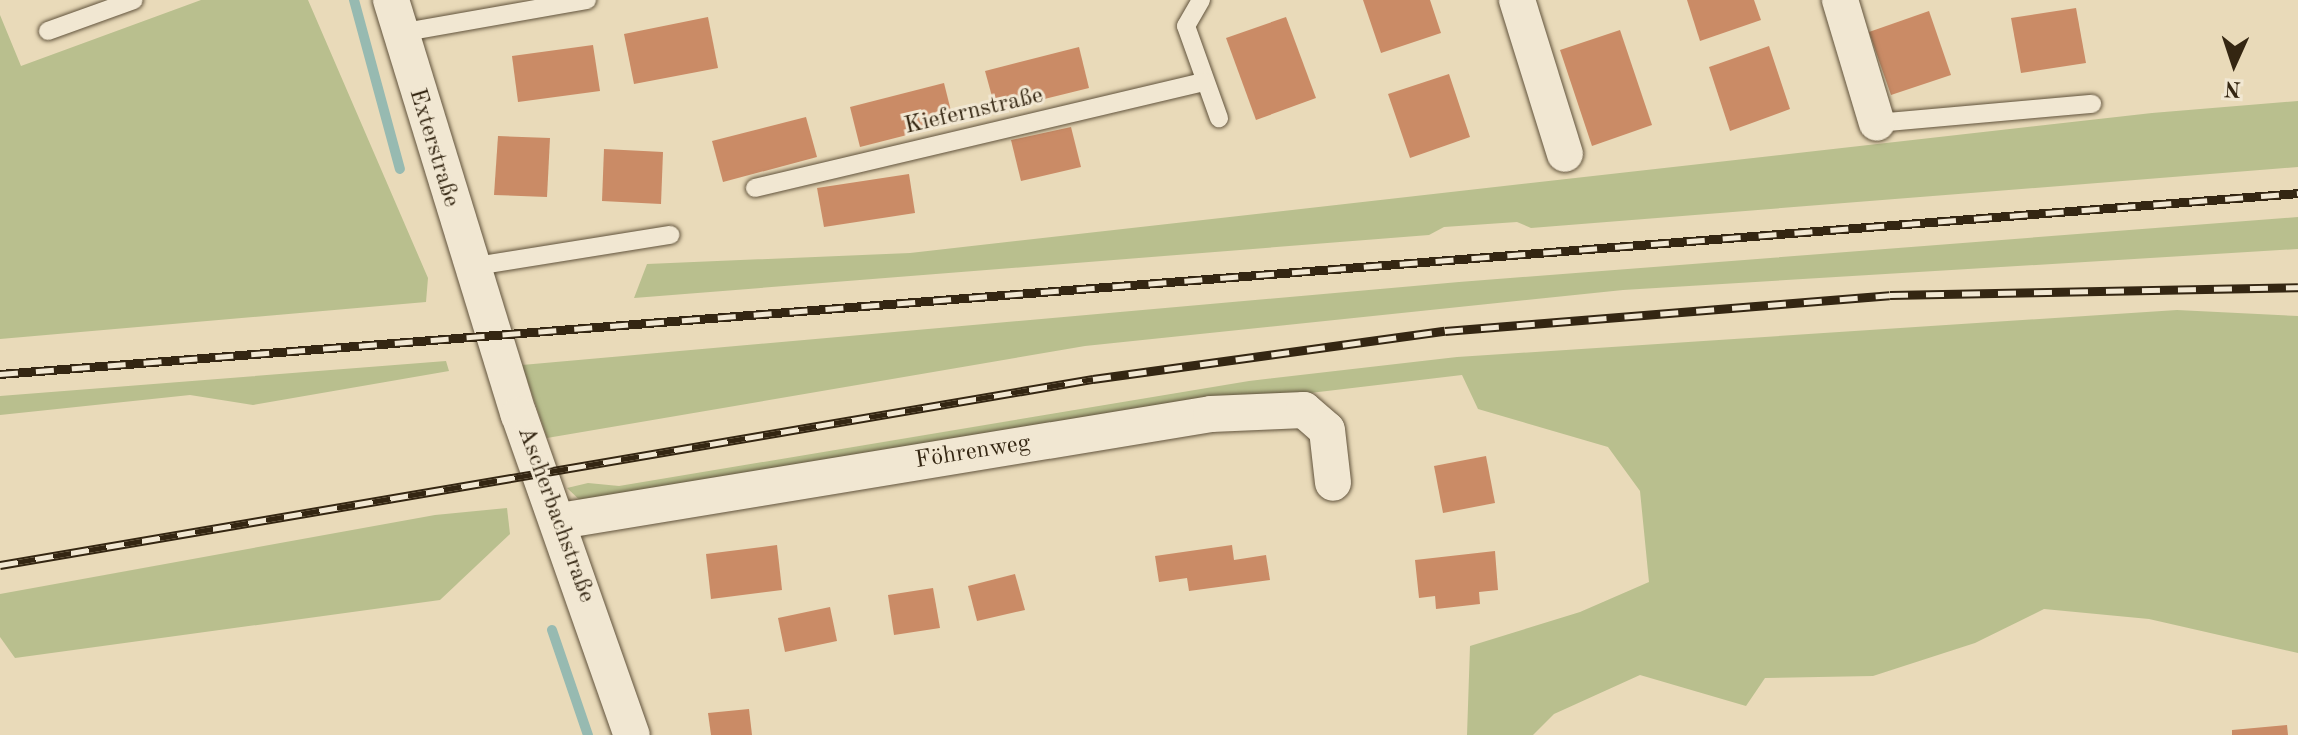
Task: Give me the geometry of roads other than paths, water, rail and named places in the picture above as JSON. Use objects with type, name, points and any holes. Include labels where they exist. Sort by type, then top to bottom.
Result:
[{"type":"street","points":[[1517,0],[1565,154]]},
{"type":"street","points":[[1840,0],[1877,123]]},
{"type":"street","name":"Exterstraße","points":[[395,17],[475,281]]},
{"type":"street","name":"Ascherbachstraße","points":[[475,281],[632,735]]},
{"type":"street","name":"Föhrenweg","points":[[560,521],[1211,414],[1304,410],[1327,430],[1333,483]]},
{"type":"lane","points":[[48,31],[134,0]]},
{"type":"lane","points":[[395,17],[587,0]]},
{"type":"lane","points":[[1201,0],[1186,26],[1219,118]]},
{"type":"lane","name":"Kiefernstraße","points":[[755,188],[1204,82]]},
{"type":"lane","points":[[1877,123],[2092,104]]},
{"type":"lane","points":[[475,281],[670,235]]},
{"type":"waterway","points":[[354,0],[400,169]]},
{"type":"waterway","points":[[552,630],[588,735]]},
{"type":"railway","points":[[0,374],[2298,193]]},
{"type":"railway","points":[[0,565],[1093,379],[1445,331],[1890,295],[2298,287]]}]
